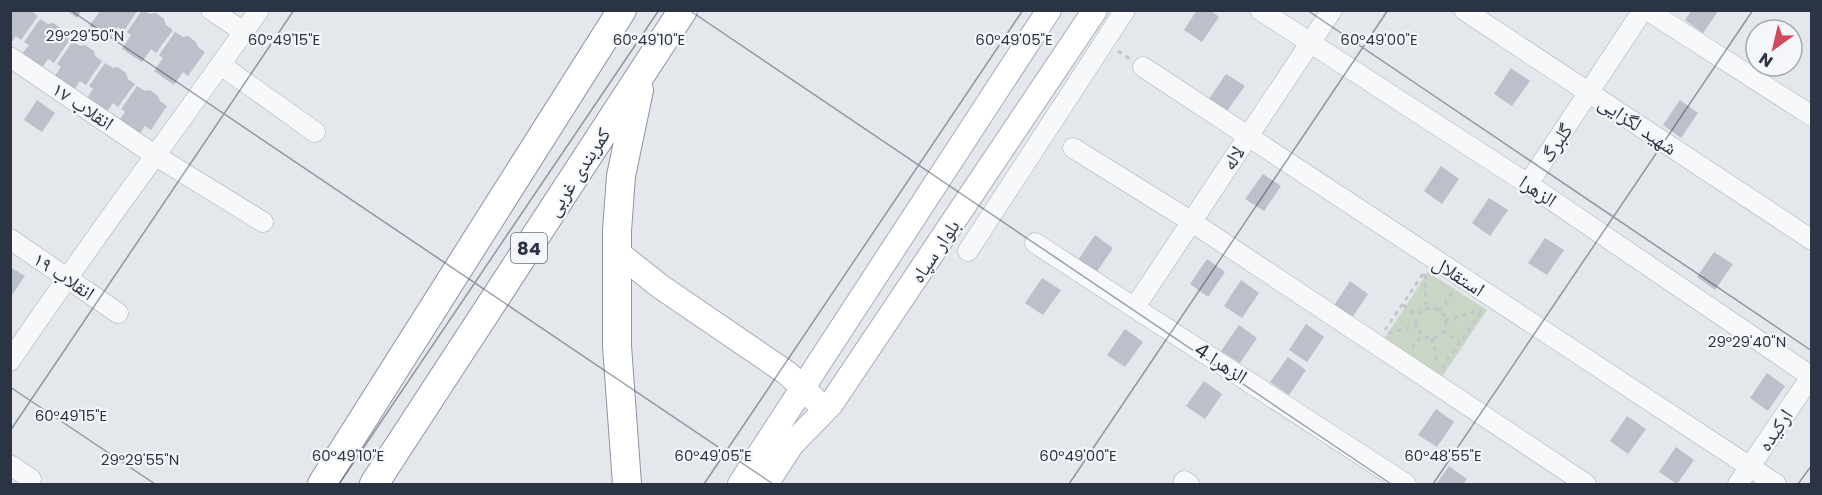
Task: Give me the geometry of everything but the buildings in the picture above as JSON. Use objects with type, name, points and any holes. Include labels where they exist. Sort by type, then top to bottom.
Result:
[{"type":"highway","name":"84","points":[[322,484],[622,10]]},
{"type":"highway","name":"کمربندی غربی","points":[[374,484],[683,10]]},
{"type":"highway","points":[[627,484],[617,346],[617,252],[621,177],[644,71]]},
{"type":"main road","name":"بلوار سپاه","points":[[740,484],[1048,10]]},
{"type":"main road","name":"بلوار سپاه","points":[[766,484],[792,444],[826,411],[1095,10]]},
{"type":"main road","points":[[617,252],[661,287],[787,373],[826,411]]},
{"type":"street","points":[[211,10],[244,32]]},
{"type":"street","points":[[10,361],[66,278],[259,10]]},
{"type":"street","points":[[968,251],[1125,10]]},
{"type":"street","name":"الزهرا","points":[[1260,10],[1528,184],[1811,376]]},
{"type":"street","name":"لاله","points":[[1135,307],[1332,10]]},
{"type":"street","name":"شهید لگزایی","points":[[1464,10],[1812,240]]},
{"type":"street","points":[[1645,10],[1812,116]]},
{"type":"street","name":"گلبرگ","points":[[1528,184],[1645,10]]},
{"type":"street","name":"انقلاب ۱۷","points":[[10,57],[156,156],[263,222]]},
{"type":"street","points":[[221,65],[315,132]]},
{"type":"street","name":"استقلال","points":[[1143,67],[1248,136],[1425,263],[1488,305],[1776,484]]},
{"type":"street","points":[[1053,75],[1073,90]]},
{"type":"street","points":[[1073,148],[1192,222],[1586,484]]},
{"type":"street","name":"انقلاب ۱۹","points":[[10,239],[118,313]]},
{"type":"street","name":"الزهرا 4","points":[[1035,243],[1406,484]]},
{"type":"street","name":"ارکیده","points":[[1738,484],[1811,376]]},
{"type":"street","points":[[10,465],[31,479]]},
{"type":"path","points":[[1416,326],[1383,334],[1403,305],[1425,263]]},
{"type":"path","points":[[1425,263],[1426,309]]},
{"type":"path","points":[[1439,311],[1453,292]]},
{"type":"path","points":[[1403,305],[1417,316]]},
{"type":"path","points":[[1445,321],[1488,305]]},
{"type":"path","points":[[1432,338],[1439,372],[1488,305]]},
{"type":"path","points":[[1433,308],[1439,311],[1445,321],[1443,331],[1432,338],[1422,335],[1416,326],[1417,316],[1426,309],[1433,308]]},
{"type":"path","points":[[1443,331],[1460,342]]},
{"type":"path","points":[[1409,352],[1422,335]]},
{"type":"green space","points":[[1428,272],[1487,310],[1442,377],[1384,339]]}]
